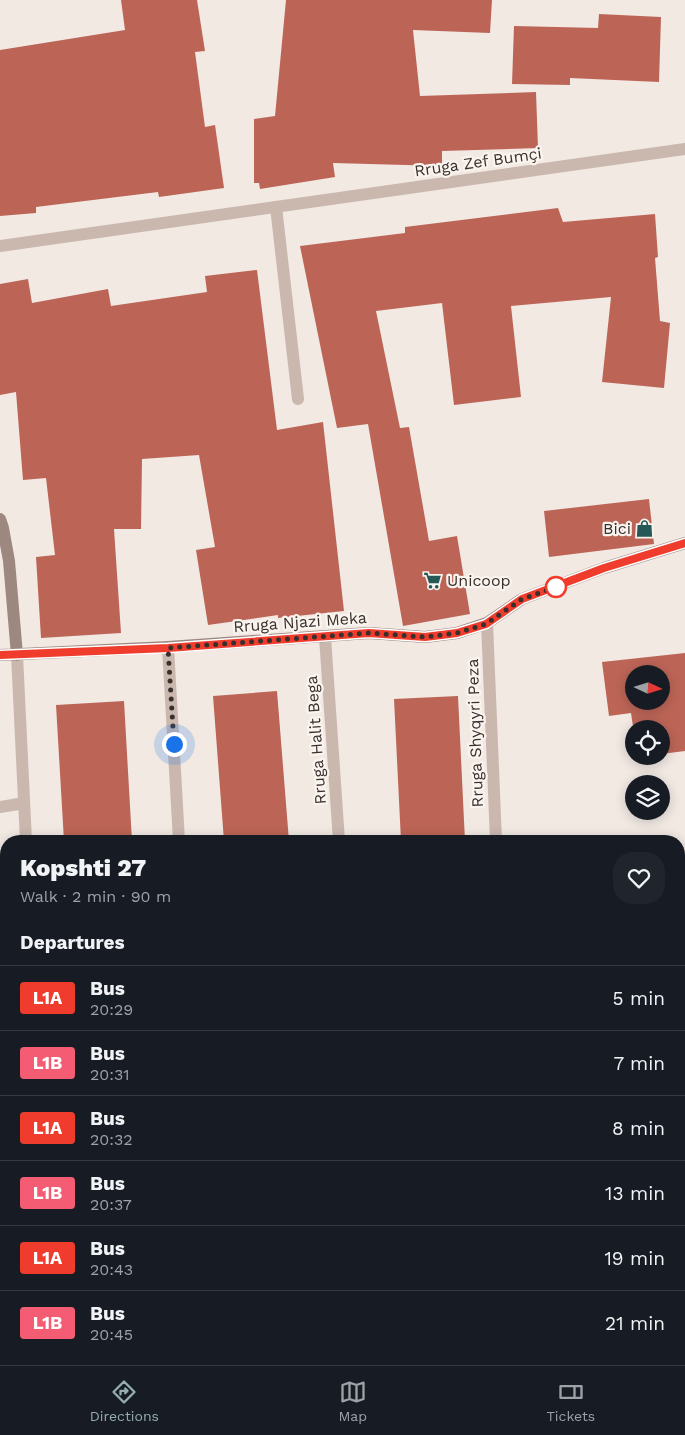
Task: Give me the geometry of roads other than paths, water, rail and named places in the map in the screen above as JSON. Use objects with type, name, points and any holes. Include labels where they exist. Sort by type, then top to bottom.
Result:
[{"type":"main road","points":[[0,520],[9,561],[17,655]]},
{"type":"main road","name":"Rruga Njazi Meka","points":[[0,655],[168,648],[369,633],[425,637],[457,633],[486,624],[522,599],[604,568],[685,542]]},
{"type":"street","name":"Rruga Zef Bumçi","points":[[0,246],[685,149]]},
{"type":"street","points":[[276,207],[298,399]]},
{"type":"street","name":"Rruga Shyqyri Peza","points":[[486,624],[496,835]]},
{"type":"street","name":"Rruga Halit Bega","points":[[325,637],[338,835]]},
{"type":"street","points":[[168,648],[179,835]]},
{"type":"street","points":[[17,655],[26,835]]},
{"type":"street","points":[[0,807],[24,803]]},
{"type":"place","name":"Bici","points":[[645,528]]},
{"type":"place","name":"Unicoop","points":[[433,580]]}]
